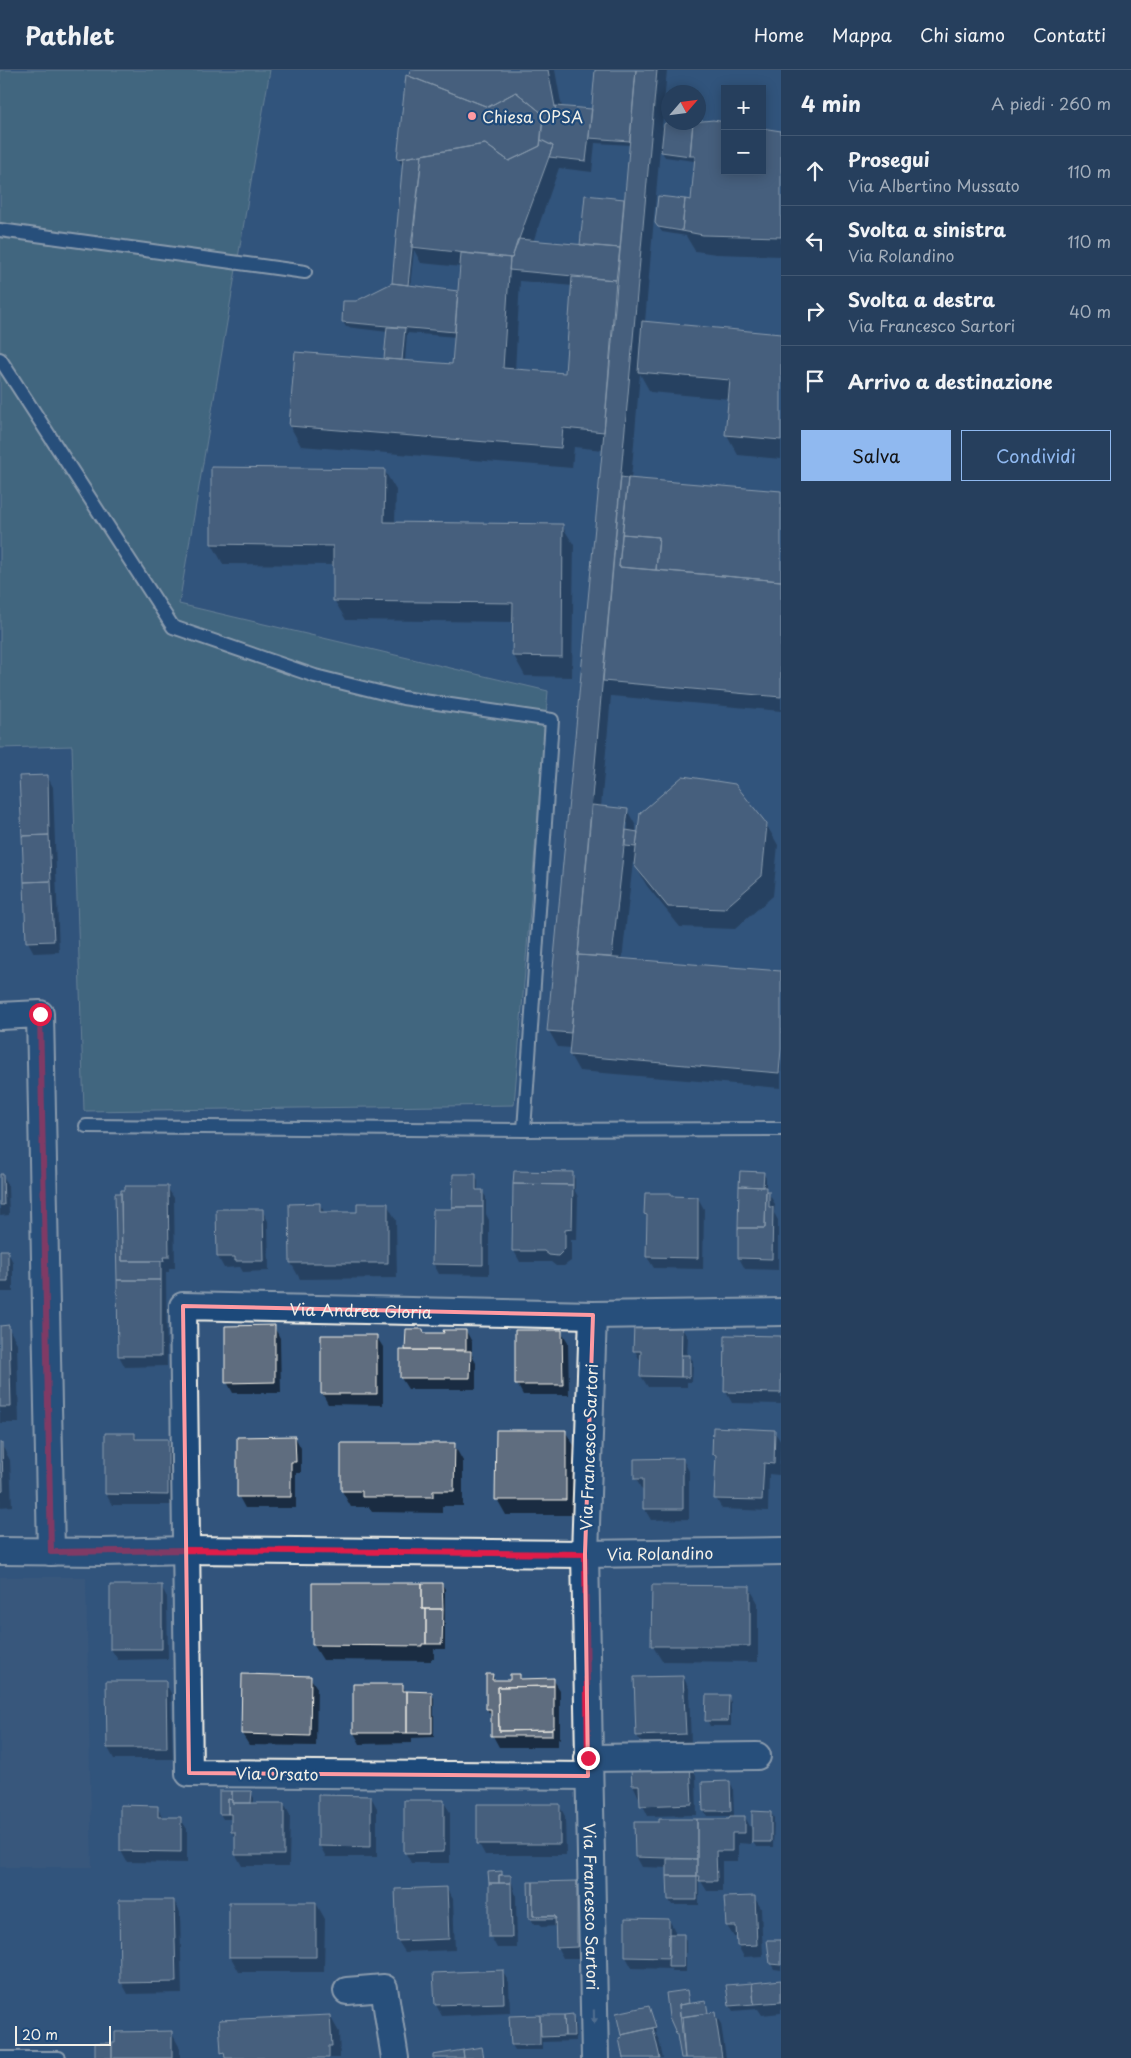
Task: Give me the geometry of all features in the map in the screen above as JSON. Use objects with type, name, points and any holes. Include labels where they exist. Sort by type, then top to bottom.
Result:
[{"type":"street","points":[[0,1016],[40,1014],[51,1552]]},
{"type":"street","name":"Via Andrea Gloria","points":[[188,1550],[183,1306],[593,1316],[781,1312]]},
{"type":"street","name":"Via Francesco Sartori","points":[[593,1316],[585,1554],[594,2058]]},
{"type":"street","name":"Via Rolandino","points":[[0,1551],[188,1550],[585,1554],[781,1551]]},
{"type":"street","name":"Via Orsato","points":[[188,1550],[189,1773],[588,1767]]},
{"type":"street","points":[[588,1767],[758,1756]]},
{"type":"street","points":[[347,1991],[384,1988],[394,2058]]},
{"type":"lane","points":[[0,230],[304,272]]},
{"type":"lane","points":[[0,358],[173,627],[315,676],[394,696],[552,720],[524,1130]]},
{"type":"lane","points":[[86,1126],[524,1130],[781,1129]]},
{"type":"lane","points":[[0,2058],[59,2058]]},
{"type":"highlighted area","points":[[183,1306],[593,1315],[585,1554],[588,1776],[189,1773]]},
{"type":"shaded area","points":[[0,1577],[86,1577],[92,1867],[0,1867]]},
{"type":"green space","points":[[0,70],[270,70],[179,604],[548,691],[514,1105],[84,1111],[72,746],[0,748]]},
{"type":"building","points":[[410,70],[548,70],[557,117],[543,119],[543,114],[516,92],[488,107],[409,76]]},
{"type":"building","points":[[595,70],[636,70],[630,141],[589,138]]},
{"type":"building","points":[[636,70],[657,70],[571,1033],[547,1031],[604,432]]},
{"type":"building","name":"Chiesa OPSA","points":[[406,75],[488,107],[516,92],[543,114],[540,146],[509,161],[485,144],[397,159]]},
{"type":"building","points":[[555,106],[592,109],[586,161],[549,157],[553,146],[541,140],[543,119],[557,117]]},
{"type":"building","points":[[706,121],[721,121],[721,175],[766,175],[766,129],[781,131],[781,237],[703,235],[682,231],[685,199],[691,200],[695,156],[690,156],[692,130],[706,130]]},
{"type":"building","points":[[663,130],[692,130],[690,156],[661,152]]},
{"type":"building","points":[[541,140],[553,146],[512,258],[411,247],[422,155],[485,144],[509,161],[540,146]]},
{"type":"building","points":[[422,155],[408,285],[392,283],[403,158]]},
{"type":"building","points":[[585,195],[624,199],[620,248],[580,245]]},
{"type":"building","points":[[658,196],[685,199],[682,231],[658,227],[655,223]]},
{"type":"building","points":[[518,239],[620,248],[616,280],[509,270],[510,258],[512,258]]},
{"type":"building","points":[[461,253],[510,258],[503,368],[565,373],[572,277],[616,280],[604,432],[563,428],[561,448],[289,426],[295,352],[452,364]]},
{"type":"building","points":[[392,283],[458,291],[455,332],[342,322],[343,301],[356,301]]},
{"type":"building","points":[[642,321],[781,334],[781,440],[725,435],[730,380],[638,372]]},
{"type":"building","points":[[387,327],[405,328],[402,360],[384,359]]},
{"type":"building","points":[[211,467],[385,469],[384,522],[563,524],[562,657],[512,656],[513,603],[333,601],[333,546],[211,544]]},
{"type":"building","points":[[621,477],[628,478],[619,567],[781,581],[781,697],[603,681]]},
{"type":"building","points":[[628,478],[781,491],[781,581],[656,570],[659,537],[622,534]]},
{"type":"building","points":[[622,534],[659,537],[656,570],[619,567]]},
{"type":"building","points":[[48,775],[49,835],[22,836],[19,776]]},
{"type":"building","points":[[683,776],[735,784],[767,824],[762,876],[724,909],[668,907],[634,865],[640,813]]},
{"type":"building","points":[[592,805],[628,809],[612,957],[578,955]]},
{"type":"building","points":[[626,830],[638,832],[636,847],[625,846]]},
{"type":"building","points":[[49,835],[51,881],[24,882],[22,836]]},
{"type":"building","points":[[51,881],[54,941],[26,942],[24,882]]},
{"type":"building","points":[[578,955],[781,971],[781,1049],[779,1073],[569,1055]]},
{"type":"building","points":[[514,1171],[573,1172],[573,1185],[513,1184]]},
{"type":"building","points":[[740,1171],[764,1172],[763,1187],[739,1186]]},
{"type":"building","points":[[0,1174],[3,1174],[4,1205],[0,1205]]},
{"type":"building","points":[[453,1174],[476,1174],[476,1190],[483,1190],[483,1207],[452,1207]]},
{"type":"building","points":[[513,1184],[573,1185],[572,1229],[565,1230],[565,1249],[558,1256],[549,1255],[544,1251],[512,1251]]},
{"type":"building","points":[[125,1186],[168,1186],[169,1257],[163,1257],[164,1261],[122,1261],[121,1190],[125,1190]]},
{"type":"building","points":[[739,1186],[766,1187],[765,1228],[738,1228]]},
{"type":"building","points":[[766,1191],[769,1191],[769,1207],[773,1207],[772,1259],[738,1258],[738,1228],[765,1228]]},
{"type":"building","points":[[115,1193],[121,1193],[122,1261],[161,1261],[161,1280],[117,1280]]},
{"type":"building","points":[[645,1193],[671,1193],[671,1196],[698,1197],[698,1258],[646,1257],[647,1215],[644,1214]]},
{"type":"building","points":[[320,1203],[320,1212],[357,1212],[357,1203],[388,1203],[388,1263],[290,1263],[289,1204]]},
{"type":"building","points":[[452,1207],[483,1207],[483,1265],[432,1264],[433,1209],[452,1209]]},
{"type":"building","points":[[216,1209],[263,1209],[264,1261],[235,1261],[235,1257],[217,1257]]},
{"type":"building","points":[[0,1250],[8,1250],[8,1281],[0,1281]]},
{"type":"building","points":[[117,1280],[161,1280],[161,1356],[118,1356]]},
{"type":"building","points":[[9,1325],[11,1407],[0,1407],[0,1326]]},
{"type":"building","points":[[275,1325],[275,1382],[225,1383],[225,1326]]},
{"type":"building","points":[[634,1325],[682,1325],[681,1377],[640,1376],[641,1351],[633,1351]]},
{"type":"building","points":[[406,1329],[423,1329],[424,1333],[444,1333],[443,1330],[466,1330],[466,1350],[405,1350]]},
{"type":"building","points":[[515,1330],[562,1330],[563,1385],[515,1385]]},
{"type":"building","points":[[321,1335],[377,1335],[377,1394],[321,1394]]},
{"type":"building","points":[[725,1335],[781,1336],[781,1393],[724,1392]]},
{"type":"building","points":[[400,1350],[471,1351],[470,1378],[400,1378]]},
{"type":"building","points":[[681,1355],[690,1355],[690,1377],[681,1377]]},
{"type":"building","points":[[713,1427],[775,1430],[774,1464],[764,1463],[762,1500],[714,1499],[716,1455],[712,1454]]},
{"type":"building","points":[[496,1430],[566,1430],[566,1500],[495,1500]]},
{"type":"building","points":[[105,1433],[135,1433],[135,1439],[168,1439],[168,1495],[105,1494]]},
{"type":"building","points":[[295,1436],[296,1462],[291,1462],[291,1497],[237,1497],[237,1437]]},
{"type":"building","points":[[0,1443],[2,1443],[3,1490],[0,1491]]},
{"type":"building","points":[[341,1443],[455,1443],[454,1491],[433,1491],[433,1497],[362,1497],[362,1491],[341,1491]]},
{"type":"building","points":[[683,1458],[683,1509],[643,1509],[643,1479],[634,1479],[634,1459]]},
{"type":"building","points":[[312,1583],[422,1583],[422,1609],[426,1609],[426,1644],[422,1644],[422,1646],[312,1645]]},
{"type":"building","points":[[422,1583],[442,1583],[443,1609],[422,1609]]},
{"type":"building","points":[[110,1585],[162,1585],[162,1649],[110,1649]]},
{"type":"building","points":[[652,1585],[750,1586],[750,1646],[651,1646]]},
{"type":"building","points":[[426,1609],[443,1609],[442,1644],[426,1644]]},
{"type":"building","points":[[242,1674],[311,1676],[310,1736],[241,1734]]},
{"type":"building","points":[[486,1674],[493,1674],[492,1680],[510,1680],[510,1674],[520,1674],[520,1679],[554,1678],[554,1686],[498,1687],[499,1731],[552,1730],[552,1736],[491,1736],[491,1709],[486,1709]]},
{"type":"building","points":[[683,1676],[686,1734],[636,1736],[634,1677]]},
{"type":"building","points":[[106,1681],[166,1681],[167,1748],[107,1748]]},
{"type":"building","points":[[353,1684],[403,1684],[403,1691],[407,1691],[407,1733],[353,1733]]},
{"type":"building","points":[[554,1686],[554,1728],[552,1730],[499,1731],[498,1687]]},
{"type":"building","points":[[407,1691],[432,1692],[432,1733],[407,1733]]},
{"type":"building","points":[[706,1695],[729,1695],[728,1721],[705,1721]]},
{"type":"building","points":[[690,1762],[692,1804],[640,1806],[639,1785],[632,1785],[631,1770]]},
{"type":"building","points":[[730,1781],[731,1811],[703,1811],[702,1782]]},
{"type":"building","points":[[219,1791],[232,1791],[232,1800],[228,1799],[228,1814],[219,1814]]},
{"type":"building","points":[[232,1791],[252,1791],[251,1803],[232,1803]]},
{"type":"building","points":[[318,1795],[371,1796],[371,1847],[318,1846]]},
{"type":"building","points":[[228,1799],[232,1800],[232,1803],[284,1803],[284,1855],[235,1855],[235,1832],[231,1832],[231,1814],[228,1814]]},
{"type":"building","points":[[404,1800],[444,1800],[444,1852],[404,1853]]},
{"type":"building","points":[[477,1804],[560,1804],[560,1844],[477,1844]]},
{"type":"building","points":[[120,1805],[158,1806],[158,1817],[181,1817],[181,1852],[120,1851]]},
{"type":"building","points":[[752,1811],[771,1812],[771,1842],[752,1842]]},
{"type":"building","points":[[730,1816],[745,1816],[745,1833],[732,1833],[732,1851],[716,1851],[717,1881],[699,1881],[700,1876],[697,1876],[697,1819],[729,1819]]},
{"type":"building","points":[[659,1819],[697,1819],[697,1859],[635,1857],[634,1822],[659,1822]]},
{"type":"building","points":[[667,1859],[697,1859],[697,1876],[667,1876]]},
{"type":"building","points":[[502,1871],[502,1875],[499,1875],[499,1883],[489,1883],[488,1872]]},
{"type":"building","points":[[499,1875],[511,1875],[511,1883],[499,1883]]},
{"type":"building","points":[[667,1876],[697,1876],[697,1900],[668,1900]]},
{"type":"building","points":[[577,1881],[577,1947],[556,1948],[555,1916],[533,1916],[533,1882]]},
{"type":"building","points":[[528,1882],[533,1882],[533,1916],[555,1916],[556,1919],[529,1919]]},
{"type":"building","points":[[489,1883],[511,1883],[512,1937],[489,1937]]},
{"type":"building","points":[[447,1887],[449,1939],[397,1941],[395,1889]]},
{"type":"building","points":[[755,1896],[757,1945],[737,1946],[736,1926],[726,1926],[724,1897]]},
{"type":"building","points":[[119,1900],[174,1900],[176,1982],[120,1983]]},
{"type":"building","points":[[229,1902],[316,1902],[316,1957],[229,1957]]},
{"type":"building","points":[[625,1918],[669,1919],[669,1958],[625,1957]]},
{"type":"building","points":[[669,1934],[684,1934],[684,1967],[668,1967]]},
{"type":"building","points":[[767,1940],[781,1940],[781,1965],[770,1964]]},
{"type":"building","points":[[503,1970],[504,2003],[435,2005],[433,1973]]},
{"type":"building","points":[[781,1980],[781,2002],[754,2004],[752,1983]]},
{"type":"building","points":[[752,1983],[754,2004],[729,2006],[726,1985]]},
{"type":"building","points":[[687,1990],[689,2003],[679,2005],[685,2058],[681,2058],[677,2035],[669,2017],[666,1993]]},
{"type":"building","points":[[706,2001],[708,2013],[680,2017],[679,2005]]},
{"type":"building","points":[[649,2006],[656,2027],[621,2035],[616,2013]]},
{"type":"building","points":[[715,2012],[722,2058],[685,2058],[682,2017]]},
{"type":"building","points":[[573,2014],[574,2036],[565,2036],[564,2015]]},
{"type":"building","points":[[330,2015],[332,2046],[329,2046],[329,2058],[225,2058],[224,2052],[221,2053],[219,2020]]},
{"type":"building","points":[[540,2015],[540,2045],[511,2045],[509,2016]]},
{"type":"building","points":[[540,2015],[564,2015],[565,2036],[541,2037]]},
{"type":"building","points":[[653,2028],[660,2058],[623,2058],[619,2038],[622,2037],[621,2035]]},
{"type":"building","points":[[172,2031],[172,2058],[112,2058],[112,2043],[115,2043],[115,2032]]},
{"type":"building","points":[[95,2043],[112,2043],[112,2058],[95,2058]]},
{"type":"building","points":[[482,2047],[484,2058],[464,2058],[463,2050]]},
{"type":"building","points":[[463,2050],[464,2058],[433,2058],[433,2055]]},
{"type":"place","name":"Chiesa OPSA","points":[[472,116]]},
{"type":"route","points":[[40,1014],[51,1552],[188,1550],[585,1554],[588,1758]]}]
